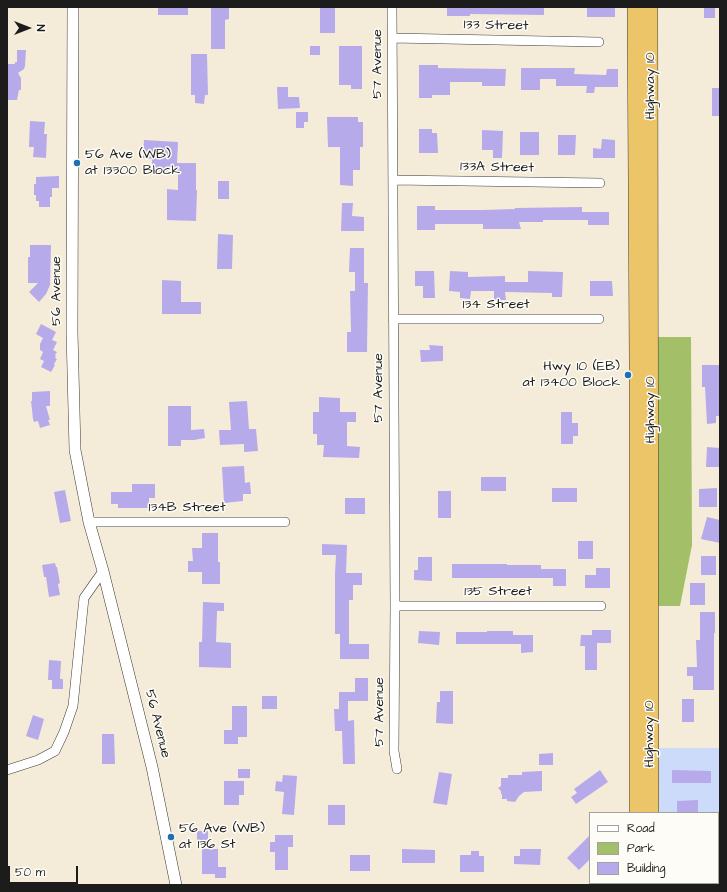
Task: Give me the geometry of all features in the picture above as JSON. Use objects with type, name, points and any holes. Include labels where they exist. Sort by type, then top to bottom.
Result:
[{"type":"highway","name":"Highway 10","points":[[636,7],[637,812]]},
{"type":"highway","name":"Highway 10","points":[[650,7],[651,812]]},
{"type":"highway","points":[[630,812],[631,772],[637,756]]},
{"type":"street","name":"56 Avenue","points":[[73,7],[72,332],[75,450],[89,522],[103,571],[152,767],[176,885]]},
{"type":"street","name":"57 Avenue","points":[[392,7],[395,606],[394,751],[397,769]]},
{"type":"street","name":"133 Street","points":[[392,38],[599,42]]},
{"type":"street","name":"133A Street","points":[[393,180],[600,183]]},
{"type":"street","name":"134 Street","points":[[393,319],[599,319]]},
{"type":"street","name":"134B Street","points":[[89,522],[285,522]]},
{"type":"street","points":[[7,770],[38,760],[55,751],[64,732],[73,706],[84,598],[103,571]]},
{"type":"street","name":"135 Street","points":[[395,606],[601,606]]},
{"type":"shaded area","points":[[653,748],[720,748],[720,885],[653,885],[719,884],[719,812],[653,812]]},
{"type":"green space","points":[[658,337],[691,337],[692,545],[680,606],[656,606]]},
{"type":"building","points":[[158,7],[188,7],[188,15],[158,15]]},
{"type":"building","points":[[211,7],[229,7],[229,19],[225,20],[225,49],[211,49]]},
{"type":"building","points":[[320,7],[335,7],[335,33],[320,33]]},
{"type":"building","points":[[447,7],[544,7],[544,15],[470,14],[470,16],[447,16]]},
{"type":"building","points":[[587,7],[615,7],[615,17],[587,17]]},
{"type":"building","points":[[704,7],[715,7],[715,18],[704,18]]},
{"type":"building","points":[[310,46],[320,46],[320,55],[310,55]]},
{"type":"building","points":[[339,46],[362,46],[362,89],[351,89],[351,85],[339,85]]},
{"type":"building","points":[[17,50],[26,50],[24,69],[18,73],[21,78],[21,90],[19,90],[17,100],[7,100],[8,64],[15,64],[15,62],[17,62]]},
{"type":"building","points":[[191,54],[207,54],[208,95],[205,95],[204,104],[195,103],[195,95],[191,95]]},
{"type":"building","points":[[419,65],[438,65],[438,68],[506,69],[505,86],[482,86],[482,82],[450,82],[450,95],[432,95],[432,98],[419,98]]},
{"type":"building","points":[[521,68],[575,68],[574,74],[606,75],[607,69],[618,69],[618,87],[595,87],[594,93],[586,93],[587,86],[556,86],[556,79],[540,79],[540,90],[521,90]]},
{"type":"building","points":[[277,87],[288,87],[288,97],[299,97],[300,108],[278,109]]},
{"type":"building","points":[[712,88],[720,88],[720,116],[712,116]]},
{"type":"building","points":[[296,112],[308,112],[308,122],[304,122],[304,128],[296,128]]},
{"type":"building","points":[[327,117],[358,117],[358,122],[363,122],[363,147],[360,147],[360,170],[353,170],[353,186],[340,185],[340,147],[328,147]]},
{"type":"building","points":[[30,121],[45,122],[44,134],[47,134],[46,158],[33,157],[34,147],[29,147]]},
{"type":"building","points":[[419,129],[432,129],[432,133],[437,133],[438,153],[419,153]]},
{"type":"building","points":[[482,130],[503,131],[502,158],[493,158],[493,150],[482,150]]},
{"type":"building","points":[[520,132],[539,132],[539,155],[520,155]]},
{"type":"building","points":[[558,135],[576,135],[575,155],[558,155]]},
{"type":"building","points":[[602,139],[615,140],[615,158],[593,158],[593,148],[601,149]]},
{"type":"building","points":[[144,140],[178,142],[177,163],[196,163],[196,221],[167,220],[167,189],[178,190],[178,172],[152,171],[152,159],[143,158]]},
{"type":"building","points":[[59,176],[59,188],[52,188],[50,207],[39,207],[39,201],[36,201],[36,195],[34,195],[34,184],[36,184],[36,177]]},
{"type":"building","points":[[218,181],[229,181],[229,199],[218,199]]},
{"type":"building","points":[[342,203],[353,203],[352,216],[364,217],[364,231],[341,231]]},
{"type":"building","points":[[417,206],[435,206],[435,210],[582,207],[582,212],[609,212],[609,225],[588,225],[588,220],[543,220],[543,222],[519,222],[521,229],[483,229],[483,224],[435,224],[435,230],[417,230]]},
{"type":"building","points":[[218,234],[233,235],[232,269],[217,269]]},
{"type":"building","points":[[30,245],[51,245],[50,285],[46,294],[39,302],[29,292],[38,283],[28,283],[28,257],[30,257]]},
{"type":"building","points":[[350,248],[364,248],[364,283],[368,283],[367,352],[347,352],[347,332],[351,332],[350,291],[355,291],[355,272],[349,272]]},
{"type":"building","points":[[415,271],[434,271],[435,298],[423,298],[423,286],[415,286]]},
{"type":"building","points":[[450,271],[468,272],[468,277],[505,276],[505,282],[528,282],[528,271],[563,272],[562,297],[552,297],[552,293],[505,292],[506,300],[494,300],[494,291],[471,291],[470,299],[460,298],[460,292],[449,291]]},
{"type":"building","points":[[162,280],[181,281],[181,302],[201,302],[201,314],[162,314]]},
{"type":"building","points":[[590,281],[612,281],[613,296],[590,296]]},
{"type":"building","points":[[41,324],[56,332],[52,340],[57,342],[53,350],[57,352],[55,358],[57,359],[51,372],[41,367],[44,361],[40,359],[43,352],[40,350],[40,344],[43,338],[36,334]]},
{"type":"building","points":[[429,345],[443,346],[443,361],[421,362],[420,350],[430,350]]},
{"type":"building","points":[[702,365],[720,365],[720,416],[716,416],[716,423],[707,424],[705,387],[702,387]]},
{"type":"building","points":[[50,391],[50,406],[46,406],[50,425],[40,428],[38,421],[34,422],[33,419],[31,401],[32,392]]},
{"type":"building","points":[[319,397],[340,398],[340,412],[356,412],[356,422],[347,422],[347,446],[360,447],[359,458],[323,457],[324,445],[317,445],[317,434],[313,434],[313,412],[319,412]]},
{"type":"building","points":[[247,401],[249,429],[256,429],[258,451],[244,452],[244,444],[220,445],[219,430],[231,430],[229,402]]},
{"type":"building","points":[[168,406],[191,406],[191,430],[204,429],[205,438],[181,440],[181,446],[168,446]]},
{"type":"building","points":[[561,412],[572,412],[572,423],[578,423],[578,436],[573,436],[573,444],[561,444]]},
{"type":"building","points":[[707,447],[720,448],[720,467],[706,467]]},
{"type":"building","points":[[244,466],[245,483],[250,482],[251,494],[243,494],[243,501],[224,503],[222,467]]},
{"type":"building","points":[[481,477],[506,477],[506,491],[481,491]]},
{"type":"building","points":[[132,484],[155,484],[155,498],[149,498],[149,508],[118,508],[118,504],[111,504],[111,492],[132,492]]},
{"type":"building","points":[[552,488],[577,488],[577,502],[552,502]]},
{"type":"building","points":[[717,488],[717,507],[699,507],[699,489]]},
{"type":"building","points":[[65,490],[71,521],[60,523],[54,492]]},
{"type":"building","points":[[438,491],[451,491],[451,518],[438,518]]},
{"type":"building","points":[[345,498],[365,498],[365,514],[345,514]]},
{"type":"building","points":[[707,517],[720,520],[720,543],[701,539]]},
{"type":"building","points":[[202,533],[218,533],[220,584],[202,584],[202,572],[188,572],[188,561],[193,561],[192,548],[202,548]]},
{"type":"building","points":[[578,541],[593,541],[593,559],[578,559]]},
{"type":"building","points":[[322,544],[347,545],[346,573],[362,573],[362,585],[353,585],[353,600],[349,600],[349,644],[369,644],[369,659],[340,659],[340,634],[335,634],[336,555],[322,555]]},
{"type":"building","points":[[701,556],[716,556],[716,575],[701,575]]},
{"type":"building","points":[[418,557],[432,557],[432,581],[414,580],[414,570],[418,570]]},
{"type":"building","points":[[55,563],[60,583],[58,584],[60,595],[49,597],[46,577],[44,577],[42,565]]},
{"type":"building","points":[[452,564],[541,565],[541,569],[566,569],[566,586],[553,586],[553,578],[452,578]]},
{"type":"building","points":[[596,568],[610,568],[610,588],[585,588],[585,575],[596,575]]},
{"type":"building","points":[[690,583],[705,583],[705,605],[690,605]]},
{"type":"building","points":[[203,602],[224,603],[224,611],[217,611],[216,642],[231,643],[231,668],[199,667],[199,642],[202,642]]},
{"type":"building","points":[[700,612],[715,612],[714,690],[693,690],[693,676],[687,676],[687,667],[697,667],[696,640],[700,640]]},
{"type":"building","points":[[592,630],[611,630],[611,643],[597,643],[597,670],[585,670],[585,646],[580,646],[581,635],[592,635]]},
{"type":"building","points":[[419,631],[440,632],[439,645],[418,643]]},
{"type":"building","points":[[513,631],[513,635],[533,635],[533,652],[521,653],[521,644],[456,644],[456,632]]},
{"type":"building","points":[[49,660],[61,661],[60,679],[63,679],[63,689],[52,689],[52,680],[48,680]]},
{"type":"building","points":[[355,678],[368,678],[368,701],[348,701],[348,721],[354,720],[355,764],[343,764],[342,731],[335,731],[334,709],[339,709],[339,692],[355,692]]},
{"type":"building","points":[[440,691],[453,691],[453,724],[436,723],[437,702],[440,702]]},
{"type":"building","points":[[262,696],[277,696],[277,709],[262,709]]},
{"type":"building","points":[[682,699],[694,699],[694,722],[682,722]]},
{"type":"building","points":[[232,706],[247,706],[247,737],[238,737],[238,744],[224,744],[224,730],[232,730]]},
{"type":"building","points":[[33,715],[44,719],[38,740],[26,736]]},
{"type":"building","points":[[102,734],[114,734],[115,764],[102,764]]},
{"type":"building","points":[[553,753],[553,765],[539,765],[539,754]]},
{"type":"building","points":[[238,769],[250,769],[250,778],[238,778]]},
{"type":"building","points":[[600,770],[608,782],[576,804],[571,797],[577,793],[574,789]]},
{"type":"building","points":[[672,770],[711,771],[711,783],[672,783]]},
{"type":"building","points":[[542,771],[542,791],[524,792],[515,802],[502,799],[501,791],[498,788],[501,786],[501,778],[508,778],[508,775],[522,775],[522,772]]},
{"type":"building","points":[[439,772],[452,774],[447,805],[433,803]]},
{"type":"building","points":[[283,775],[297,776],[294,815],[282,814],[284,792],[275,791],[276,781],[282,782]]},
{"type":"building","points":[[224,781],[244,781],[244,795],[239,795],[239,805],[224,805]]},
{"type":"building","points":[[698,800],[698,812],[677,812],[677,801]]},
{"type":"building","points":[[328,805],[345,805],[345,825],[328,825]]},
{"type":"building","points":[[197,831],[208,831],[208,844],[197,844]]},
{"type":"building","points":[[275,835],[293,835],[293,847],[288,847],[288,870],[275,870],[275,852],[270,852],[270,842],[275,842]]},
{"type":"building","points":[[589,836],[589,860],[579,870],[567,858]]},
{"type":"building","points":[[202,849],[218,849],[218,867],[226,867],[226,878],[215,878],[215,874],[202,874]]},
{"type":"building","points":[[402,849],[435,850],[435,863],[402,863]]},
{"type":"building","points":[[520,849],[541,849],[540,865],[514,864],[514,856],[520,856]]},
{"type":"building","points":[[471,851],[479,851],[479,856],[484,856],[484,872],[460,872],[460,855],[471,855]]},
{"type":"building","points":[[350,855],[370,855],[370,871],[350,871]]},
{"type":"place","name":"56 Ave (WB) at 13300 Block","points":[[77,163]]},
{"type":"place","name":"Hwy 10 (EB) at 13400 Block","points":[[628,375]]},
{"type":"place","name":"56 Ave (WB) at 136 St","points":[[171,837]]}]
